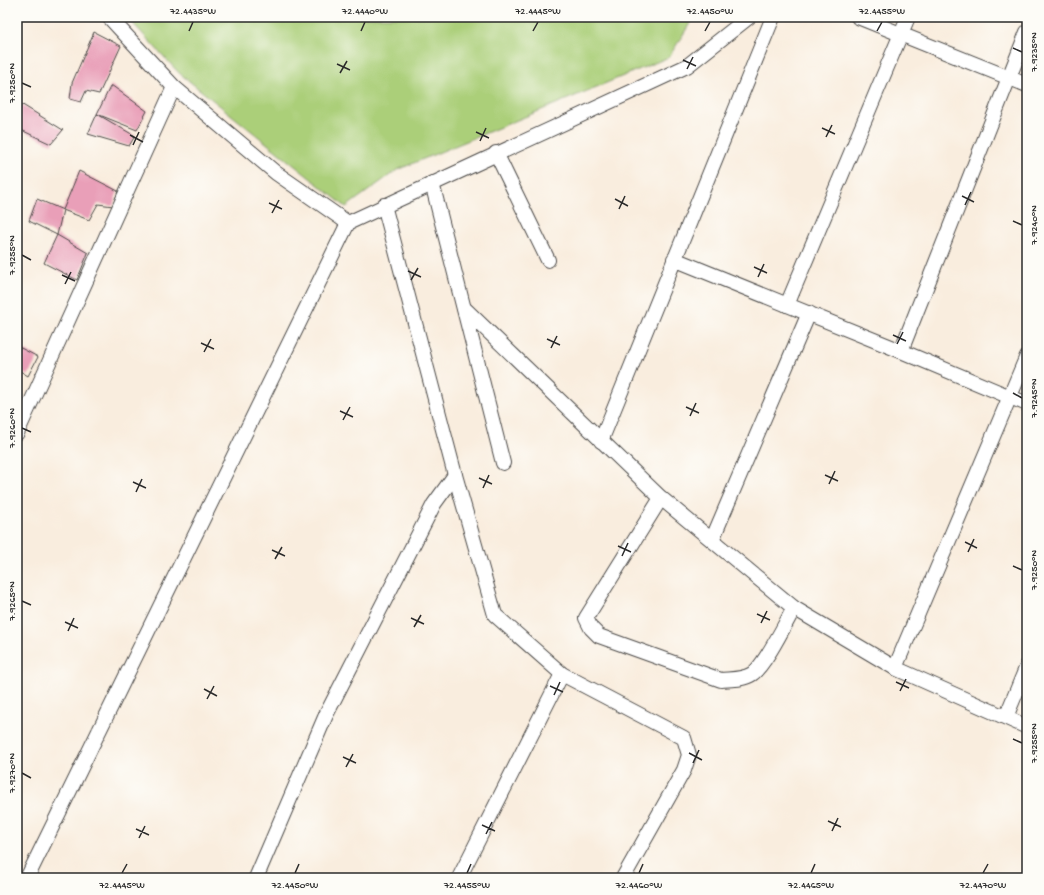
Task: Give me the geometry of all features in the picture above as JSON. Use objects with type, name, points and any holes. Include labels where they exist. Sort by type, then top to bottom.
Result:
[{"type":"street","points":[[109,17],[174,87],[276,173],[348,223]]},
{"type":"street","points":[[27,878],[348,223],[687,66],[749,17]]},
{"type":"street","points":[[601,441],[773,17]]},
{"type":"street","points":[[858,17],[901,33],[1027,85]]},
{"type":"street","points":[[787,304],[908,17]]},
{"type":"street","points":[[901,351],[1027,32]]},
{"type":"street","points":[[17,433],[174,87]]},
{"type":"street","points":[[496,154],[548,260]]},
{"type":"street","points":[[432,183],[503,463]]},
{"type":"street","points":[[384,206],[455,475],[495,615],[562,674],[684,738],[689,755],[684,770],[623,878]]},
{"type":"street","points":[[674,259],[809,313],[1027,404]]},
{"type":"street","points":[[464,308],[661,498],[794,608],[895,668],[1027,727]]},
{"type":"street","points":[[712,540],[809,313]]},
{"type":"street","points":[[895,668],[1027,356]]},
{"type":"street","points":[[256,878],[326,715],[434,504],[455,475]]},
{"type":"street","points":[[661,498],[586,618],[591,628],[600,636],[721,680],[740,678],[752,674],[763,661],[794,608]]},
{"type":"street","points":[[1006,717],[1027,666]]},
{"type":"street","points":[[460,878],[562,674]]},
{"type":"green space","points":[[127,17],[694,17],[669,57],[397,170],[346,207],[179,73]]},
{"type":"building","points":[[94,32],[121,46],[99,94],[86,91],[81,102],[70,99],[72,83]]},
{"type":"building","points":[[111,85],[147,111],[137,130],[97,114]]},
{"type":"building","points":[[21,104],[63,130],[51,144],[17,128]]},
{"type":"building","points":[[97,114],[135,136],[129,146],[88,134]]},
{"type":"building","points":[[79,171],[118,191],[113,206],[98,204],[89,220],[63,210]]},
{"type":"building","points":[[37,199],[63,210],[57,235],[29,221]]},
{"type":"building","points":[[57,235],[88,253],[77,280],[44,263]]},
{"type":"building","points":[[17,346],[38,357],[28,376],[17,369]]}]
